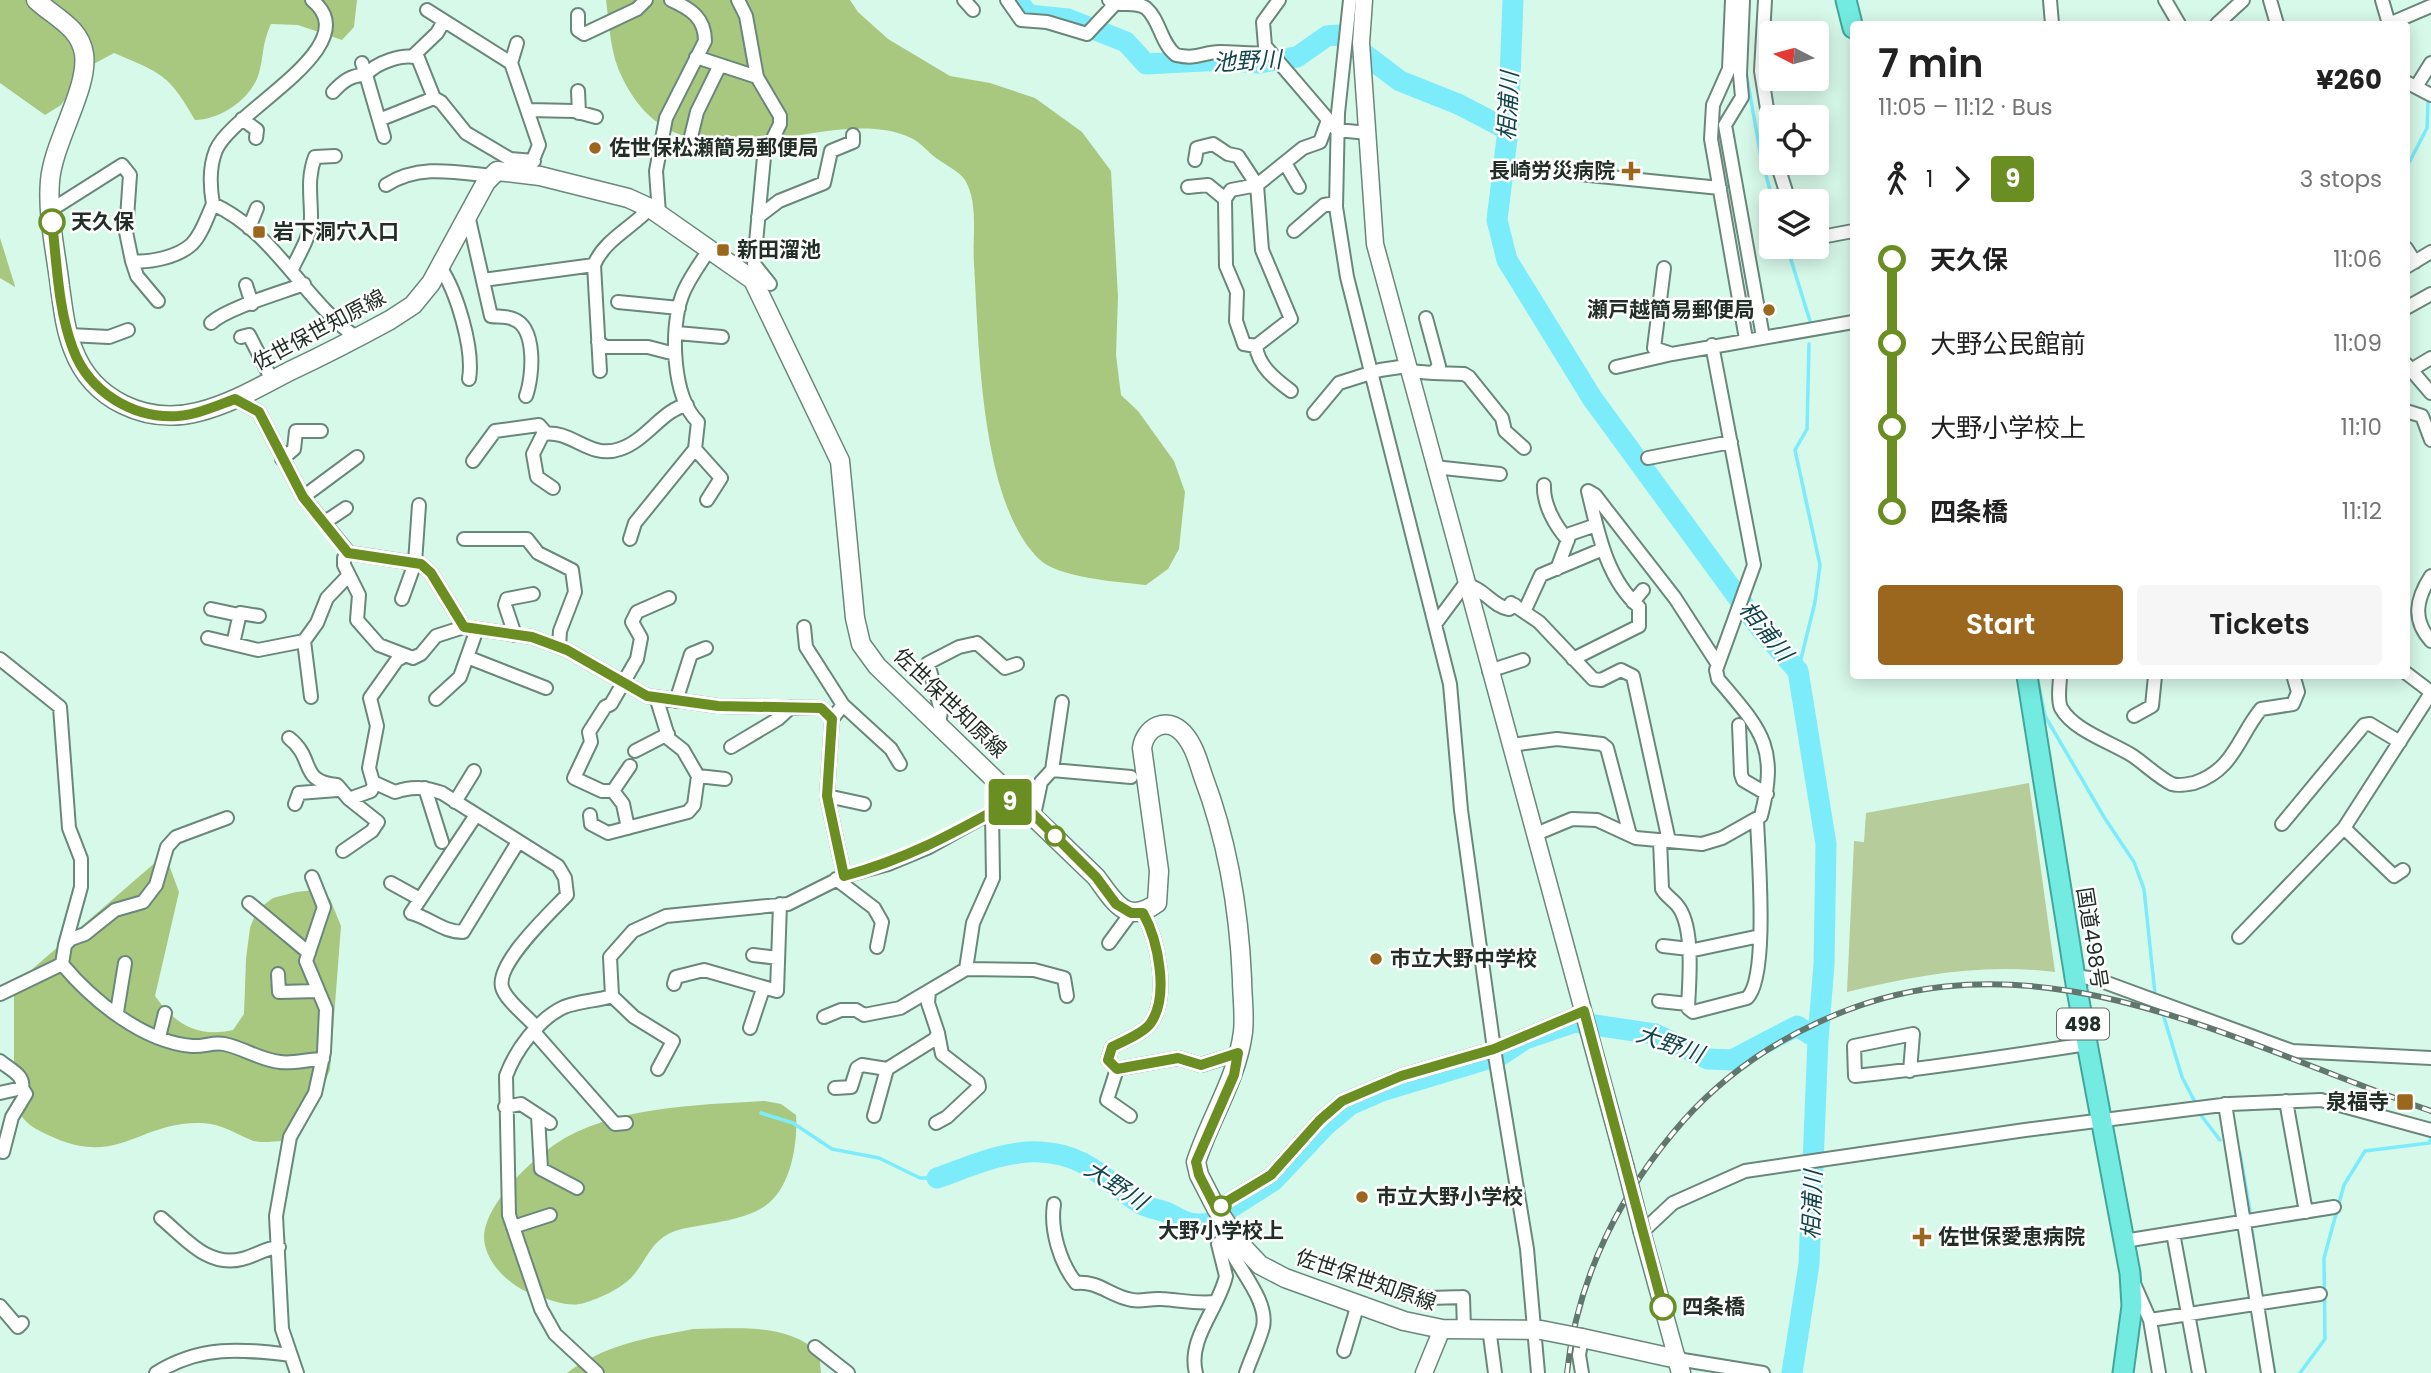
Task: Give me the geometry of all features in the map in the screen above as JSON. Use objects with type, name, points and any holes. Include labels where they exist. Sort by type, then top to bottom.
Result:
[{"type":"highway","points":[[1846,0],[1851,21]]},
{"type":"highway","name":"国道498号","points":[[2027,679],[2075,976],[2130,1273],[2132,1306],[2123,1373]]},
{"type":"main road","name":"佐世保世知原線","points":[[36,0],[80,37],[85,56],[82,77],[55,151],[50,181],[51,210],[69,335],[86,374],[108,397],[129,408],[178,416],[235,399],[357,338],[413,305],[440,267],[468,215],[497,171],[530,167],[628,198],[654,211],[752,272],[841,461],[855,618],[861,644],[877,666],[1096,877],[1116,904],[1137,913],[1157,902],[1159,871],[1142,748],[1144,735],[1154,726],[1164,724],[1178,728],[1190,741],[1213,803],[1231,869],[1240,939],[1244,1031],[1234,1075],[1196,1162],[1199,1175],[1228,1235],[1260,1265],[1404,1321],[1443,1329],[1539,1330],[1582,1338],[1679,1366]]},
{"type":"street","points":[[132,261],[144,262],[179,253],[192,244],[213,204],[209,185],[215,151],[228,131],[305,66],[326,37],[328,21],[322,8],[313,0]]},
{"type":"street","points":[[578,15],[578,30],[583,34],[637,9],[646,0]]},
{"type":"street","points":[[600,371],[594,265],[615,238],[654,211],[656,171],[666,118],[705,41],[705,28],[688,7],[671,0]]},
{"type":"street","points":[[738,0],[746,16],[757,77],[780,116],[780,124],[764,157],[752,272],[770,284]]},
{"type":"street","points":[[1007,0],[1021,20],[1047,22],[1087,34],[1112,2],[1140,2],[1148,10],[1176,55],[1194,59],[1214,52],[1274,58]]},
{"type":"street","points":[[1279,0],[1263,22],[1265,46],[1333,125],[1368,133]]},
{"type":"street","points":[[1350,0],[1348,32],[1333,125],[1336,203],[1347,277],[1450,684],[1461,810],[1494,1049],[1539,1330],[1538,1373]]},
{"type":"street","points":[[1364,0],[1361,43],[1375,244],[1679,1366],[1763,1373]]},
{"type":"street","points":[[1732,0],[1728,69],[1711,116],[1711,139],[1746,340]]},
{"type":"street","points":[[1742,0],[1742,97],[1725,125],[1763,337]]},
{"type":"street","points":[[1765,0],[1762,71],[1767,105]]},
{"type":"street","points":[[2050,0],[2052,21]]},
{"type":"street","points":[[2165,0],[2177,21]]},
{"type":"street","points":[[2220,21],[2243,0]]},
{"type":"street","points":[[2270,0],[2276,21]]},
{"type":"street","points":[[2382,0],[2386,21]]},
{"type":"street","points":[[2394,21],[2431,6]]},
{"type":"street","points":[[427,10],[511,63]]},
{"type":"street","points":[[333,92],[364,69],[412,56],[437,33],[444,21]]},
{"type":"street","points":[[412,56],[418,58],[434,98],[441,102],[466,133],[510,159],[530,167],[539,145],[511,63],[517,43]]},
{"type":"street","points":[[696,57],[757,77]]},
{"type":"street","points":[[2431,63],[2411,85],[2431,95]]},
{"type":"street","points":[[661,145],[688,149],[697,112],[720,65]]},
{"type":"street","points":[[364,69],[384,137]]},
{"type":"street","points":[[578,91],[579,113]]},
{"type":"street","points":[[379,120],[434,98]]},
{"type":"street","points":[[528,110],[579,113],[596,117]]},
{"type":"street","points":[[242,118],[257,130],[256,138]]},
{"type":"street","points":[[1195,160],[1196,148],[1213,145],[1228,154],[1238,156],[1257,185],[1262,250],[1291,319],[1256,346],[1244,344],[1236,321],[1237,292],[1226,266],[1225,200],[1231,190],[1257,185],[1308,145],[1320,142],[1333,125]]},
{"type":"street","points":[[758,217],[779,201],[824,183],[831,151],[850,146],[853,135]]},
{"type":"street","points":[[292,269],[308,236],[311,218],[308,193],[315,157],[335,156]]},
{"type":"street","points":[[1285,163],[1300,187]]},
{"type":"street","points":[[51,210],[122,165],[130,176],[126,232],[132,261],[137,276],[158,300]]},
{"type":"street","points":[[386,186],[402,174],[430,170],[492,176]]},
{"type":"street","points":[[1569,173],[1720,188]]},
{"type":"street","points":[[1188,187],[1208,185],[1225,200]]},
{"type":"street","points":[[1294,231],[1324,205],[1336,203]]},
{"type":"street","points":[[213,204],[249,228],[292,269],[331,320],[357,338]]},
{"type":"street","points":[[249,228],[257,208]]},
{"type":"street","points":[[468,215],[491,316],[514,319],[521,325],[530,348],[534,366],[526,396]]},
{"type":"street","points":[[1829,236],[1850,232]]},
{"type":"street","points":[[630,539],[695,449],[698,422],[690,414],[674,363],[683,292],[710,248]]},
{"type":"street","points":[[2410,264],[2431,252]]},
{"type":"street","points":[[482,280],[594,265]]},
{"type":"street","points":[[440,267],[451,283],[455,296],[472,363],[469,379]]},
{"type":"street","points":[[1664,268],[1654,348],[1672,354]]},
{"type":"street","points":[[211,323],[222,312],[252,304],[304,284]]},
{"type":"street","points":[[246,285],[252,304]]},
{"type":"street","points":[[2410,307],[2431,294]]},
{"type":"street","points":[[618,302],[680,308]]},
{"type":"street","points":[[1426,318],[1439,366],[1433,373]]},
{"type":"street","points":[[1616,367],[1712,345],[1850,322]]},
{"type":"street","points":[[69,335],[109,337],[128,330]]},
{"type":"street","points":[[677,333],[722,337]]},
{"type":"street","points":[[241,337],[249,335],[272,380]]},
{"type":"street","points":[[598,342],[607,346],[648,346],[675,354]]},
{"type":"street","points":[[1536,834],[1572,819],[1584,819],[1597,820],[1630,835],[1702,844],[1722,838],[1761,816],[1767,794],[1767,761],[1761,732],[1718,679],[1717,661],[1754,565],[1712,345]]},
{"type":"street","points":[[1256,346],[1257,356],[1269,372],[1291,391]]},
{"type":"street","points":[[2410,367],[2431,358]]},
{"type":"street","points":[[2410,368],[2431,393]]},
{"type":"street","points":[[1314,413],[1339,383],[1371,372],[1408,369],[1464,374],[1502,418],[1505,431],[1524,448]]},
{"type":"street","points":[[235,399],[259,412],[303,497],[348,553],[421,564],[431,573],[470,628],[467,657],[456,683],[436,699]]},
{"type":"street","points":[[553,488],[537,477],[533,454],[543,434],[555,432],[569,437],[586,449],[618,450],[653,429],[676,407],[687,405]]},
{"type":"street","points":[[2410,412],[2422,416],[2431,440]]},
{"type":"street","points":[[473,461],[495,431],[539,425],[546,433]]},
{"type":"street","points":[[282,459],[294,449],[296,430],[321,431]]},
{"type":"street","points":[[1648,458],[1731,442]]},
{"type":"street","points":[[695,449],[721,478],[707,500]]},
{"type":"street","points":[[303,497],[357,457]]},
{"type":"street","points":[[1434,467],[1500,474]]},
{"type":"street","points":[[1544,485],[1544,495],[1549,507],[1560,531],[1568,540]]},
{"type":"street","points":[[1573,659],[1639,626],[1639,607],[1626,596],[1603,549],[1588,491],[1595,495],[1675,598],[1717,661]]},
{"type":"street","points":[[401,599],[415,563],[419,505]]},
{"type":"street","points":[[325,522],[346,508]]},
{"type":"street","points":[[1557,569],[1570,534],[1596,525]]},
{"type":"street","points":[[464,539],[527,539],[538,553],[572,570],[575,592],[560,631],[559,647]]},
{"type":"street","points":[[1465,584],[1481,588],[1500,608],[1509,609],[1516,607],[1541,575],[1603,549]]},
{"type":"street","points":[[348,553],[344,558],[344,565],[359,595],[357,620],[379,646],[404,656],[413,658],[436,636],[470,628],[515,635],[559,647],[623,684],[656,697],[718,706],[821,708],[832,719]]},
{"type":"street","points":[[208,638],[258,650],[304,641],[317,623],[327,598],[349,575]]},
{"type":"street","points":[[2431,576],[2421,593],[2417,612],[2421,629],[2431,641]]},
{"type":"street","points":[[1436,623],[1465,584]]},
{"type":"street","points":[[1633,602],[1643,590]]},
{"type":"street","points":[[515,635],[505,605],[506,599],[533,594]]},
{"type":"street","points":[[613,791],[602,791],[574,778],[591,741],[589,732],[637,659],[641,638],[632,622],[637,612],[669,598]]},
{"type":"street","points":[[1516,607],[1539,622],[1593,679],[1601,680],[1621,670],[1633,676],[1664,841],[1662,889],[1677,905],[1683,917],[1689,950],[1688,1004],[1693,1012],[1746,998],[1752,993],[1760,936],[1757,819]]},
{"type":"street","points":[[211,609],[259,616]]},
{"type":"street","points":[[233,644],[239,615]]},
{"type":"street","points":[[804,627],[806,647],[842,705],[891,748],[900,764]]},
{"type":"street","points":[[304,641],[312,696]]},
{"type":"street","points":[[939,725],[941,711],[928,663],[959,647],[977,643]]},
{"type":"street","points":[[977,643],[1005,668],[1017,664]]},
{"type":"street","points":[[977,643],[995,675]]},
{"type":"street","points":[[676,701],[691,654],[706,648]]},
{"type":"street","points":[[404,656],[397,660],[370,698],[377,726],[369,768],[375,783],[395,792],[408,788],[425,788],[455,802],[558,866],[565,878],[567,895],[522,944],[501,974],[502,989],[614,1124],[626,1123]]},
{"type":"street","points":[[467,657],[546,688]]},
{"type":"street","points":[[0,659],[60,707],[69,828],[81,859],[81,887],[62,964]]},
{"type":"street","points":[[1489,671],[1523,660]]},
{"type":"street","points":[[2239,937],[2344,828],[2431,693],[2410,676]]},
{"type":"street","points":[[2060,679],[2059,704],[2063,711],[2080,726],[2130,754],[2172,784],[2191,784],[2208,777],[2238,749],[2249,723],[2261,709],[2293,704],[2298,692],[2294,679]]},
{"type":"street","points":[[2134,716],[2152,706],[2155,679]]},
{"type":"street","points":[[590,815],[591,824],[608,833],[688,812],[694,806],[698,776],[683,750],[669,739],[656,697]]},
{"type":"street","points":[[1034,815],[1041,782],[1052,770],[1062,702]]},
{"type":"street","points":[[842,705],[832,719],[827,796],[840,878],[874,908],[882,922],[877,947]]},
{"type":"street","points":[[731,747],[778,719],[791,706]]},
{"type":"street","points":[[2282,824],[2364,725],[2370,724],[2400,742]]},
{"type":"street","points":[[1739,725],[1743,780],[1767,794]]},
{"type":"street","points":[[635,751],[668,734]]},
{"type":"street","points":[[289,738],[300,747],[314,779],[319,783],[337,785],[378,822],[372,831],[355,840],[343,851]]},
{"type":"street","points":[[1511,746],[1557,738],[1602,744],[1607,748],[1630,835]]},
{"type":"street","points":[[613,791],[630,766]]},
{"type":"street","points":[[1052,770],[1131,777]]},
{"type":"street","points":[[455,802],[474,771]]},
{"type":"street","points":[[698,776],[726,779]]},
{"type":"street","points":[[295,804],[299,793],[345,794],[371,791],[375,783]]},
{"type":"street","points":[[425,788],[442,842]]},
{"type":"street","points":[[613,791],[623,804],[628,828]]},
{"type":"street","points":[[827,796],[864,804]]},
{"type":"street","points":[[658,1069],[673,1041],[634,1017],[612,996],[610,957],[634,930],[666,916],[788,904],[840,878],[888,864],[929,847],[1017,798]]},
{"type":"street","points":[[966,969],[973,923],[993,878],[992,812]]},
{"type":"street","points":[[476,815],[411,914],[425,917],[450,932],[463,932],[518,842]]},
{"type":"street","points":[[65,945],[71,939],[85,934],[115,909],[143,902],[156,885],[167,846],[176,837],[227,818]]},
{"type":"street","points":[[2344,828],[2394,876]]},
{"type":"street","points":[[297,1373],[282,1329],[276,1216],[290,1137],[315,1093],[323,1059],[326,1009],[306,961],[324,907],[312,877]]},
{"type":"street","points":[[391,883],[420,899]]},
{"type":"street","points":[[250,903],[309,953]]},
{"type":"street","points":[[674,984],[676,977],[705,970],[777,991],[780,904]]},
{"type":"street","points":[[1109,943],[1137,913],[1156,952],[1157,1011],[1148,1027],[1112,1047],[1108,1060],[1117,1069]]},
{"type":"street","points":[[1663,946],[1689,950],[1760,936]]},
{"type":"street","points":[[754,955],[778,958]]},
{"type":"street","points":[[117,1012],[125,963]]},
{"type":"street","points":[[0,995],[62,964]]},
{"type":"street","points":[[62,964],[94,996],[159,1037],[192,1046],[218,1043],[236,1046],[262,1059],[283,1063],[323,1059]]},
{"type":"street","points":[[824,1017],[841,1010],[856,1010],[864,1014],[885,1013],[900,1008],[966,969],[1034,970],[1064,978],[1067,996]]},
{"type":"street","points":[[278,974],[279,992],[317,990]]},
{"type":"street","points":[[2075,976],[2095,979],[2291,1051],[2431,1058]]},
{"type":"street","points":[[750,1028],[763,989]]},
{"type":"street","points":[[929,990],[928,1003],[942,1054],[978,1083],[979,1087],[947,1117],[936,1123]]},
{"type":"street","points":[[597,1373],[555,1334],[541,1309],[513,1227],[506,1180],[506,1076],[514,1055],[536,1030],[562,1008],[612,996]]},
{"type":"street","points":[[1659,1001],[1688,1004]]},
{"type":"street","points":[[1216,1208],[1271,1175],[1320,1120],[1342,1101],[1401,1076],[1494,1049],[1584,1011]]},
{"type":"street","points":[[159,1037],[165,1013]]},
{"type":"street","points":[[835,1088],[851,1087],[857,1068],[862,1065],[887,1069],[934,1039],[938,1033]]},
{"type":"street","points":[[1910,1071],[1913,1034],[1854,1046],[1855,1076],[1910,1071],[2087,1044]]},
{"type":"street","points":[[1117,1069],[1178,1058],[1201,1065],[1238,1053]]},
{"type":"street","points":[[0,1061],[22,1078],[22,1088],[26,1094],[12,1117],[3,1153]]},
{"type":"street","points":[[874,1115],[887,1069]]},
{"type":"street","points":[[1117,1069],[1107,1100],[1130,1116]]},
{"type":"street","points":[[0,1093],[22,1088]]},
{"type":"street","points":[[1642,1232],[1673,1203],[1745,1171],[2225,1104],[2321,1100],[2429,1129]]},
{"type":"street","points":[[2286,1101],[2306,1212]]},
{"type":"street","points":[[505,1107],[521,1104],[550,1123]]},
{"type":"street","points":[[2225,1104],[2268,1373]]},
{"type":"street","points":[[538,1116],[541,1169],[577,1188]]},
{"type":"street","points":[[1055,1204],[1054,1229],[1066,1270],[1076,1283],[1095,1283],[1126,1299],[1140,1301],[1161,1299],[1183,1304],[1216,1302]]},
{"type":"street","points":[[2124,1241],[2334,1207]]},
{"type":"street","points":[[513,1227],[550,1215]]},
{"type":"street","points":[[161,1218],[212,1259],[226,1262],[244,1259],[269,1248],[279,1247]]},
{"type":"street","points":[[2173,1233],[2199,1373]]},
{"type":"street","points":[[1196,1373],[1192,1360],[1226,1276],[1218,1244],[1228,1235],[1235,1264],[1263,1308],[1263,1326],[1245,1373]]},
{"type":"street","points":[[2130,1273],[2150,1320],[2159,1373]]},
{"type":"street","points":[[1394,1286],[1405,1294],[1427,1298],[1462,1297],[1464,1329]]},
{"type":"street","points":[[2150,1320],[2320,1294]]},
{"type":"street","points":[[1344,1351],[1358,1304]]},
{"type":"street","points":[[0,1306],[18,1327],[22,1323]]},
{"type":"street","points":[[1489,1328],[1495,1373]]},
{"type":"street","points":[[1424,1373],[1443,1329]]},
{"type":"street","points":[[1582,1338],[1579,1355],[1582,1373]]},
{"type":"street","points":[[815,1347],[848,1373]]},
{"type":"street","points":[[156,1373],[177,1360],[202,1352],[221,1353],[241,1349],[291,1355]]},
{"type":"green space","points":[[0,0],[357,0],[354,27],[342,40],[298,25],[271,24],[259,73],[250,91],[225,112],[195,120],[178,93],[162,77],[143,65],[114,53],[90,66],[61,105],[45,115],[0,83]]},
{"type":"green space","points":[[606,0],[850,0],[858,12],[888,39],[950,76],[990,83],[1035,98],[1082,132],[1111,171],[1118,297],[1116,355],[1121,395],[1138,411],[1174,461],[1185,492],[1179,549],[1168,569],[1146,585],[1074,575],[1060,571],[1039,559],[1019,533],[1005,500],[986,420],[978,335],[972,199],[963,177],[914,140],[886,130],[846,129],[722,142],[696,139],[673,132],[652,118],[633,97],[618,68],[611,43]]},
{"type":"green space","points":[[0,238],[15,286],[15,287],[0,278]]},
{"type":"green space","points":[[2029,783],[2055,972],[2002,969],[1950,972],[1847,992],[1854,841],[1864,842],[1866,813]]},
{"type":"green space","points":[[165,854],[179,892],[155,996],[179,1021],[198,1030],[233,1030],[244,1014],[246,959],[250,928],[257,910],[273,898],[296,892],[314,890],[330,899],[341,926],[330,1070],[316,1102],[283,1141],[255,1141],[222,1127],[202,1123],[180,1124],[111,1146],[93,1147],[72,1144],[41,1132],[26,1121],[16,1105],[14,985]]},
{"type":"green space","points":[[765,1101],[781,1104],[796,1115],[796,1126],[794,1152],[787,1177],[781,1189],[765,1206],[745,1216],[669,1234],[655,1244],[626,1282],[602,1296],[578,1304],[558,1302],[522,1290],[504,1276],[490,1258],[484,1236],[497,1202],[524,1170],[554,1145],[577,1132],[628,1115],[684,1106]]},
{"type":"green space","points":[[693,1329],[760,1329],[791,1336],[819,1353],[821,1373],[567,1373],[596,1355],[612,1349],[643,1339]]},
{"type":"waterway","name":"池野川","points":[[1016,0],[1029,15],[1068,19],[1126,42],[1146,64],[1223,60],[1258,63],[1297,57],[1327,36],[1339,35],[1400,81],[1458,104],[1508,130]]},
{"type":"waterway","name":"相浦川","points":[[1513,0],[1508,130],[1497,220],[1507,260],[1592,398],[1761,629],[1798,671],[1826,844],[1824,964],[1818,1039],[1809,1264],[1792,1373]]},
{"type":"waterway","points":[[1748,26],[1749,0]]},
{"type":"waterway","points":[[1746,72],[1761,157],[1770,189]]},
{"type":"waterway","points":[[2410,161],[2427,128],[2428,103]]},
{"type":"waterway","points":[[1791,259],[1810,321]]},
{"type":"waterway","points":[[1798,671],[1815,602],[1820,565],[1795,450],[1807,429],[1809,344]]},
{"type":"waterway","points":[[2038,679],[2045,716],[2104,817],[2134,862],[2144,889],[2155,994]]},
{"type":"waterway","points":[[2163,1014],[2182,1077],[2195,1102]]},
{"type":"waterway","name":"大野川","points":[[1229,1209],[1273,1181],[1325,1126],[1350,1105],[1382,1091],[1501,1055],[1525,1039],[1575,1022],[1655,1034],[1708,1059],[1732,1060],[1797,1026],[1818,1039]]},
{"type":"waterway","points":[[761,1113],[793,1123],[832,1149],[879,1158],[920,1178],[937,1178]]},
{"type":"waterway","points":[[2200,1114],[2220,1140]]},
{"type":"waterway","points":[[2300,1373],[2325,1339],[2324,1258],[2344,1185],[2365,1151],[2429,1143],[2431,1139]]},
{"type":"waterway","points":[[2240,1153],[2250,1211]]},
{"type":"waterway","name":"大野川","points":[[937,1178],[987,1160],[1014,1154],[1056,1154],[1070,1157],[1093,1169],[1145,1206],[1189,1223],[1213,1223]]},
{"type":"waterway","points":[[2252,1230],[2259,1280]]},
{"type":"waterway","points":[[2269,1343],[2275,1373]]},
{"type":"railway","points":[[1567,1373],[1572,1337],[1581,1303],[1606,1237],[1641,1176],[1685,1119],[1714,1090],[1746,1064],[1780,1042],[1817,1023],[1896,995],[1974,984],[2051,988],[2128,1003],[2204,1026],[2431,1111]]},
{"type":"bus line","name":"9","points":[[52,222],[64,315],[73,350],[86,374],[108,397],[129,408],[154,415],[178,416],[200,412],[235,399],[259,412],[303,497],[336,534],[348,553],[421,564],[431,573],[464,627],[532,637],[567,650],[647,696],[718,706],[821,708],[832,719],[827,760],[827,796],[844,876],[888,864],[929,847],[1017,798],[1096,877],[1116,904],[1131,913],[1143,913],[1150,924],[1159,985],[1157,1011],[1148,1027],[1112,1047],[1108,1054],[1111,1066],[1117,1069],[1178,1058],[1201,1065],[1238,1053],[1234,1075],[1196,1162],[1199,1175],[1216,1208],[1271,1175],[1320,1120],[1342,1101],[1401,1076],[1494,1049],[1584,1011],[1663,1307]]},
{"type":"place","name":"佐世保松瀬簡易郵便局","points":[[595,148]]},
{"type":"place","name":"長崎労災病院","points":[[1631,171]]},
{"type":"place","name":"天久保","points":[[52,222]]},
{"type":"place","name":"岩下洞穴入口","points":[[259,232]]},
{"type":"place","name":"新田溜池","points":[[723,250]]},
{"type":"place","name":"瀬戸越簡易郵便局","points":[[1769,310]]},
{"type":"place","name":"市立大野中学校","points":[[1376,959]]},
{"type":"place","name":"泉福寺","points":[[2405,1102]]},
{"type":"place","name":"市立大野小学校","points":[[1362,1197]]},
{"type":"place","name":"大野小学校上","points":[[1221,1206]]},
{"type":"place","name":"佐世保愛恵病院","points":[[1922,1237]]},
{"type":"place","name":"四条橋","points":[[1663,1307]]}]
